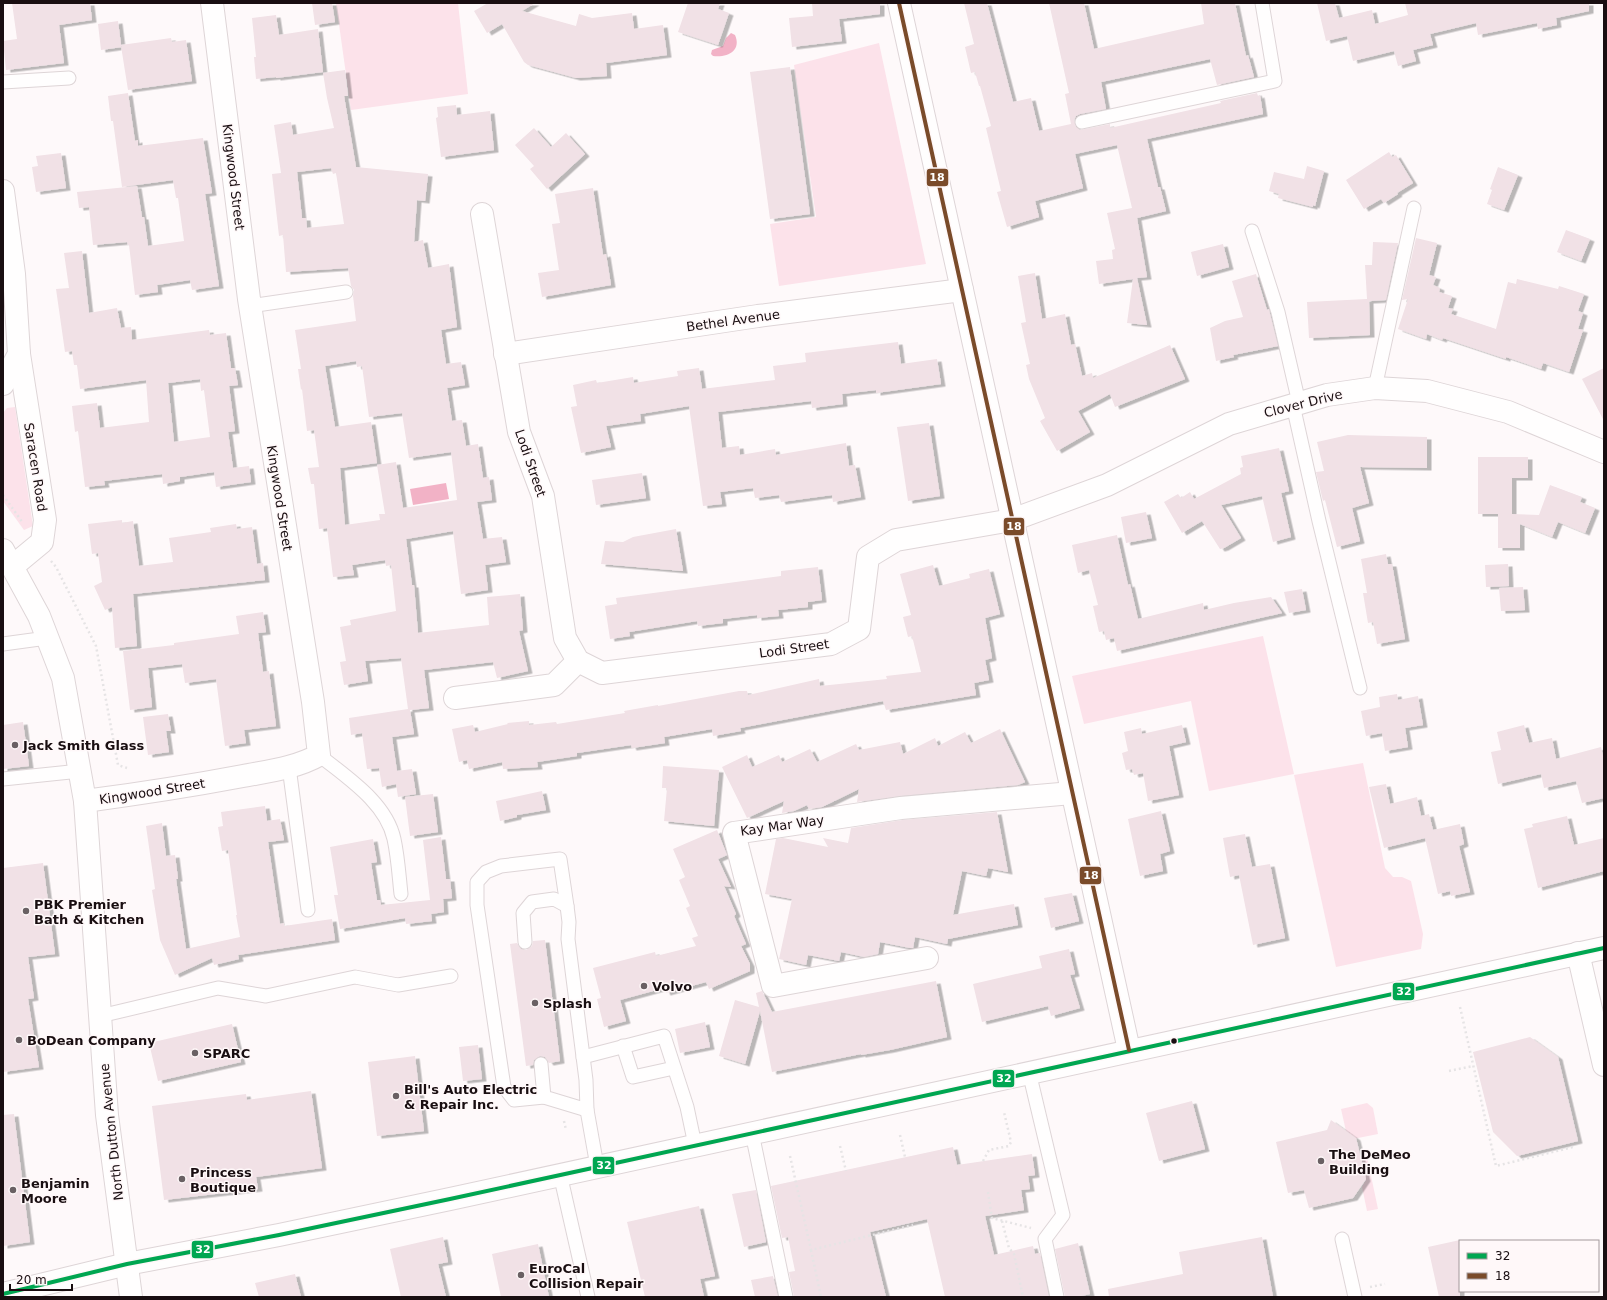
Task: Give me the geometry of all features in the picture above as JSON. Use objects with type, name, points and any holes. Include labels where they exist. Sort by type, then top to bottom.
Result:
[{"type":"street","name":"Kingwood Street","points":[[85,801],[186,787],[289,767],[307,762],[319,755],[313,702],[250,306],[212,3]]},
{"type":"street","points":[[899,3],[1129,1050]]},
{"type":"street","name":"Saracen Road","points":[[3,191],[6,238],[14,274],[19,354],[45,520],[42,542],[39,545]]},
{"type":"street","name":"Lodi Street","points":[[482,214],[519,432],[543,496],[565,638],[578,661],[602,673],[831,644],[859,629],[868,557],[896,540],[1012,520]]},
{"type":"street","name":"Bethel Avenue","points":[[505,354],[758,316],[962,290]]},
{"type":"street","points":[[3,384],[19,354]]},
{"type":"street","name":"Clover Drive","points":[[1012,520],[1107,485],[1229,424],[1327,395],[1375,388],[1427,391],[1508,412],[1604,452]]},
{"type":"street","points":[[8,558],[39,545]]},
{"type":"street","name":"North Dutton Avenue","points":[[8,558],[39,616],[63,678],[85,801],[107,1114],[131,1297]]},
{"type":"street","points":[[456,698],[554,685],[578,661]]},
{"type":"street","name":"Kay Mar Way","points":[[927,958],[773,986],[734,833],[901,808],[1072,793]]},
{"type":"street","points":[[3,1294],[127,1264],[279,1235],[1604,948]]},
{"type":"street","points":[[1578,953],[1604,1065]]},
{"type":"lane","points":[[1082,122],[1275,81],[1262,3]]},
{"type":"lane","points":[[3,82],[69,78]]},
{"type":"lane","points":[[1375,388],[1414,208]]},
{"type":"lane","points":[[1252,230],[1278,312],[1319,521],[1360,688]]},
{"type":"lane","points":[[250,306],[346,292]]},
{"type":"lane","points":[[3,644],[47,638]]},
{"type":"lane","points":[[319,755],[362,789],[389,823],[394,838],[401,894]]},
{"type":"lane","points":[[289,767],[308,910]]},
{"type":"lane","points":[[3,779],[80,772]]},
{"type":"lane","points":[[587,1110],[544,1097],[514,1100],[504,1087],[477,905],[477,882],[486,872],[501,866],[560,859],[569,922],[568,939],[586,1080],[587,1110],[598,1166]]},
{"type":"lane","points":[[526,942],[523,913],[532,902],[554,899],[567,906]]},
{"type":"lane","points":[[100,1016],[218,988],[266,996],[355,977],[398,986],[451,976]]},
{"type":"lane","points":[[583,1056],[664,1036],[687,1107],[695,1145]]},
{"type":"lane","points":[[623,1046],[634,1077],[674,1068]]},
{"type":"lane","points":[[541,1064],[544,1097]]},
{"type":"lane","points":[[1028,1072],[1063,1215],[1044,1240],[1057,1297]]},
{"type":"lane","points":[[752,1133],[786,1297]]},
{"type":"lane","points":[[560,1174],[588,1297]]},
{"type":"lane","points":[[1342,1238],[1355,1297]]},
{"type":"path","points":[[3,495],[56,567],[96,646],[118,765],[127,768]]},
{"type":"path","points":[[1460,1007],[1496,1166],[1573,1147]]},
{"type":"path","points":[[1449,1071],[1473,1066]]},
{"type":"path","points":[[983,1161],[989,1150],[1008,1146],[1011,1142],[1004,1112]]},
{"type":"path","points":[[900,1135],[905,1157]]},
{"type":"path","points":[[840,1146],[846,1171]]},
{"type":"path","points":[[790,1156],[821,1297]]},
{"type":"path","points":[[988,1192],[992,1218],[1049,1233]]},
{"type":"path","points":[[1002,1221],[1009,1248],[1014,1254],[1023,1297]]},
{"type":"path","points":[[811,1250],[913,1225]]},
{"type":"shaded area","points":[[336,3],[458,3],[468,94],[351,110]]},
{"type":"shaded area","points":[[731,33],[735,35],[737,41],[735,49],[723,56],[713,56],[711,54],[712,50],[723,46],[726,38]]},
{"type":"shaded area","points":[[879,43],[926,264],[779,286],[770,224],[816,217],[794,65]]},
{"type":"shaded area","points":[[15,407],[33,526],[24,530],[3,501],[3,413],[7,408]]},
{"type":"shaded area","points":[[446,483],[449,499],[413,505],[410,489]]},
{"type":"shaded area","points":[[1263,636],[1294,774],[1209,791],[1191,701],[1084,724],[1072,676]]},
{"type":"shaded area","points":[[1363,763],[1385,868],[1393,877],[1402,877],[1411,881],[1423,934],[1421,949],[1336,967],[1294,775]]},
{"type":"shaded area","points":[[1367,1103],[1373,1108],[1378,1134],[1348,1140],[1341,1109]]},
{"type":"shaded area","points":[[1366,1152],[1378,1209],[1367,1211],[1362,1187],[1366,1180],[1361,1153]]},
{"type":"building","points":[[12,3],[90,3],[92,20],[59,25],[64,63],[6,70],[3,41],[17,39]]},
{"type":"building","points":[[312,3],[332,3],[335,22],[315,25]]},
{"type":"building","points":[[488,3],[535,3],[522,11],[576,26],[579,14],[592,18],[632,13],[634,29],[663,25],[667,55],[606,63],[607,76],[576,78],[528,65],[524,62],[502,24],[487,33],[474,11]]},
{"type":"building","points":[[688,3],[720,3],[718,9],[729,13],[718,45],[678,32]]},
{"type":"building","points":[[812,3],[880,3],[880,14],[839,19],[842,41],[792,47],[789,18],[813,16]]},
{"type":"building","points":[[964,3],[987,3],[1013,102],[1031,98],[1039,131],[1071,124],[1065,94],[1069,93],[1049,3],[1084,3],[1094,49],[1204,24],[1201,3],[1235,3],[1246,56],[1248,55],[1254,77],[1217,85],[1210,59],[1101,82],[1106,109],[1080,114],[1076,116],[1074,120],[1076,127],[1080,130],[1110,124],[1110,128],[1221,103],[1220,101],[1257,93],[1258,96],[1260,95],[1263,114],[1147,139],[1158,187],[1160,187],[1166,211],[1137,218],[1147,277],[1137,278],[1147,325],[1127,323],[1133,279],[1099,284],[1096,261],[1113,259],[1112,250],[1115,249],[1107,213],[1132,208],[1117,145],[1075,154],[1083,188],[1035,201],[1039,217],[1007,227],[997,192],[1001,191],[986,128],[991,126],[975,72],[971,73],[965,47],[974,44]]},
{"type":"building","points":[[1317,3],[1335,3],[1339,18],[1372,10],[1375,24],[1408,15],[1405,3],[1589,3],[1589,11],[1556,18],[1557,25],[1538,29],[1537,23],[1478,35],[1476,23],[1430,34],[1433,45],[1413,50],[1416,61],[1398,66],[1394,51],[1353,61],[1347,36],[1326,41]]},
{"type":"building","points":[[276,15],[279,35],[318,29],[323,72],[256,79],[254,57],[256,57],[252,18]]},
{"type":"building","points":[[118,21],[121,45],[171,38],[172,42],[186,40],[192,81],[128,90],[121,47],[101,50],[98,24]]},
{"type":"building","points":[[790,67],[810,214],[770,219],[750,72]]},
{"type":"building","points":[[345,70],[348,96],[344,96],[356,167],[428,174],[425,201],[417,200],[414,242],[423,240],[428,268],[449,264],[457,327],[441,330],[446,364],[461,362],[465,385],[447,388],[452,421],[462,420],[466,446],[478,444],[483,478],[489,477],[492,500],[477,502],[483,539],[502,537],[506,562],[485,565],[488,590],[461,594],[453,531],[406,539],[412,585],[414,585],[418,633],[489,625],[487,597],[520,594],[523,630],[519,631],[528,671],[497,678],[493,662],[424,670],[429,708],[410,710],[414,734],[392,737],[397,771],[412,769],[416,794],[398,797],[396,784],[382,787],[379,768],[367,769],[362,733],[351,735],[349,718],[408,709],[401,658],[365,661],[368,681],[344,685],[340,662],[346,661],[340,627],[351,625],[350,620],[396,611],[391,565],[386,566],[385,560],[352,565],[354,575],[333,577],[327,528],[319,529],[314,484],[311,484],[308,468],[319,467],[314,430],[307,431],[298,369],[301,369],[295,330],[356,321],[353,296],[354,290],[351,286],[348,268],[286,272],[283,235],[279,236],[272,174],[281,173],[274,125],[291,122],[293,135],[334,128],[323,73]],"holes":[[[331,168],[333,174],[336,173],[344,224],[307,228],[306,218],[302,218],[297,172]],[[356,361],[357,367],[362,366],[369,417],[402,413],[409,458],[451,452],[457,500],[403,508],[396,462],[377,465],[385,514],[379,514],[380,520],[345,525],[340,468],[377,463],[371,422],[335,427],[325,366]]]},
{"type":"building","points":[[128,93],[135,141],[138,140],[138,146],[203,138],[212,193],[205,194],[219,286],[192,290],[190,280],[157,285],[158,292],[135,295],[129,245],[127,242],[93,245],[89,207],[79,208],[77,192],[137,186],[142,217],[144,217],[148,246],[184,241],[178,198],[176,198],[173,180],[122,187],[108,96]]},
{"type":"building","points":[[456,105],[457,115],[490,111],[494,150],[441,157],[436,118],[438,117],[437,107]]},
{"type":"building","points":[[534,128],[551,147],[566,133],[585,154],[547,189],[530,169],[534,166],[515,145]]},
{"type":"building","points":[[1389,152],[1392,157],[1396,155],[1413,183],[1384,203],[1381,199],[1364,209],[1346,180]]},
{"type":"building","points":[[61,153],[66,188],[36,192],[32,167],[38,166],[36,156]]},
{"type":"building","points":[[1307,166],[1324,171],[1315,206],[1313,205],[1313,207],[1278,198],[1279,194],[1269,191],[1274,172],[1304,179]]},
{"type":"building","points":[[1498,167],[1518,175],[1504,210],[1487,204],[1492,190],[1490,189]]},
{"type":"building","points":[[593,188],[603,255],[606,254],[611,285],[542,297],[538,273],[559,270],[552,224],[560,223],[555,194]]},
{"type":"building","points":[[1566,230],[1590,239],[1581,261],[1557,252]]},
{"type":"building","points":[[1416,238],[1437,243],[1429,275],[1436,277],[1433,285],[1440,288],[1439,292],[1452,296],[1448,308],[1453,309],[1451,314],[1496,329],[1508,282],[1516,284],[1517,279],[1558,289],[1559,286],[1584,294],[1578,311],[1583,313],[1578,329],[1583,330],[1569,372],[1543,363],[1541,369],[1443,338],[1442,340],[1427,334],[1426,339],[1398,329],[1408,299],[1402,300]]},
{"type":"building","points":[[1373,242],[1398,243],[1386,300],[1369,301],[1370,335],[1309,338],[1307,302],[1367,299],[1365,265],[1372,265]]},
{"type":"building","points":[[1223,244],[1229,267],[1197,276],[1191,252]]},
{"type":"building","points":[[82,251],[89,313],[117,308],[121,328],[131,327],[132,340],[209,330],[210,335],[226,333],[231,368],[235,368],[238,385],[229,386],[235,431],[228,432],[233,468],[249,466],[251,482],[216,487],[214,472],[180,477],[180,481],[163,484],[162,474],[104,481],[105,485],[85,487],[78,431],[75,432],[72,406],[97,403],[100,428],[149,422],[146,380],[80,389],[77,365],[74,365],[72,351],[65,352],[56,289],[69,288],[64,253]],"holes":[[[200,379],[201,391],[204,390],[210,437],[174,442],[168,383]]]},
{"type":"building","points":[[1035,273],[1042,319],[1065,314],[1071,345],[1075,344],[1082,376],[1092,373],[1093,378],[1170,345],[1185,379],[1115,407],[1110,394],[1078,411],[1090,432],[1057,451],[1040,421],[1045,418],[1029,379],[1026,365],[1030,364],[1021,323],[1026,322],[1018,276]]},
{"type":"building","points":[[1256,274],[1267,310],[1269,309],[1278,346],[1233,355],[1234,357],[1216,361],[1210,328],[1225,321],[1243,317],[1232,281]]},
{"type":"building","points":[[898,342],[901,364],[937,359],[941,384],[876,393],[876,390],[842,394],[843,404],[812,408],[811,401],[718,412],[722,448],[739,446],[740,455],[775,449],[776,455],[846,443],[849,466],[855,465],[861,497],[833,502],[832,495],[781,502],[779,495],[755,498],[753,488],[720,492],[722,504],[703,506],[689,406],[640,414],[641,421],[606,426],[611,447],[581,453],[571,407],[577,406],[573,385],[596,380],[597,383],[633,377],[634,383],[678,376],[677,371],[699,368],[702,389],[775,380],[773,366],[806,362],[805,353]]},
{"type":"building","points":[[1604,368],[1604,421],[1582,379]]},
{"type":"building","points":[[929,423],[940,496],[908,501],[897,427]]},
{"type":"building","points":[[1348,435],[1427,437],[1427,468],[1360,467],[1369,503],[1352,508],[1360,541],[1337,547],[1316,472],[1324,471],[1317,442]]},
{"type":"building","points":[[1279,448],[1289,491],[1281,493],[1291,537],[1273,542],[1262,496],[1221,505],[1241,538],[1224,548],[1220,549],[1202,521],[1182,533],[1164,502],[1178,494],[1181,498],[1190,492],[1194,499],[1241,474],[1240,468],[1243,467],[1241,456]]},
{"type":"building","points":[[1478,457],[1528,457],[1528,478],[1512,478],[1512,514],[1539,515],[1550,485],[1582,497],[1580,502],[1595,508],[1585,533],[1558,522],[1552,537],[1520,524],[1520,548],[1498,548],[1498,514],[1478,514]]},
{"type":"building","points":[[642,473],[646,498],[596,505],[592,480]]},
{"type":"building","points":[[1146,512],[1152,538],[1126,543],[1121,517]]},
{"type":"building","points":[[122,520],[122,523],[133,521],[139,566],[173,562],[169,538],[211,532],[210,528],[236,524],[237,529],[252,527],[257,564],[263,563],[265,580],[133,594],[137,646],[115,648],[112,607],[105,610],[94,586],[102,582],[98,553],[92,554],[88,524]]},
{"type":"building","points":[[676,529],[683,571],[601,564],[605,541],[623,542],[633,537]]},
{"type":"building","points":[[1117,535],[1128,585],[1130,584],[1138,619],[1203,603],[1204,610],[1271,597],[1282,613],[1117,651],[1114,638],[1106,640],[1104,631],[1099,632],[1093,606],[1098,605],[1089,570],[1078,573],[1072,545]]},
{"type":"building","points":[[1386,554],[1388,564],[1392,564],[1405,639],[1377,644],[1373,622],[1368,623],[1363,593],[1367,593],[1361,559]]},
{"type":"building","points":[[1508,564],[1509,586],[1486,587],[1485,565]]},
{"type":"building","points":[[933,565],[939,586],[970,578],[969,574],[989,569],[1000,614],[985,618],[992,658],[985,660],[989,680],[974,683],[976,695],[886,710],[883,701],[740,728],[741,731],[713,736],[712,729],[664,737],[665,743],[632,748],[631,745],[577,753],[577,756],[537,762],[538,767],[503,769],[502,762],[469,769],[467,760],[459,762],[452,729],[473,725],[475,732],[508,724],[507,723],[529,721],[529,725],[556,722],[557,724],[625,713],[624,711],[739,691],[747,691],[748,695],[819,679],[820,686],[887,679],[886,676],[921,672],[912,636],[908,637],[903,617],[911,615],[900,574]]},
{"type":"building","points":[[818,567],[822,600],[808,602],[808,607],[778,610],[779,616],[757,618],[757,615],[723,619],[723,623],[698,626],[697,621],[629,632],[630,636],[610,639],[605,606],[617,604],[616,598],[781,576],[781,571]]},
{"type":"building","points":[[1523,587],[1525,610],[1501,611],[1499,588]]},
{"type":"building","points":[[1302,589],[1306,610],[1289,613],[1284,592]]},
{"type":"building","points":[[263,612],[266,632],[258,633],[263,672],[269,671],[276,726],[244,730],[246,743],[225,746],[216,679],[185,683],[182,664],[148,668],[152,707],[130,710],[123,651],[174,645],[174,643],[239,634],[236,616]]},
{"type":"building","points":[[1397,694],[1398,700],[1418,696],[1423,725],[1405,728],[1408,747],[1385,751],[1382,733],[1366,736],[1361,711],[1380,707],[1379,697]]},
{"type":"building","points":[[168,714],[171,731],[166,731],[169,752],[148,755],[143,717]]},
{"type":"building","name":"Jack Smith Glass","points":[[23,722],[29,766],[3,769],[3,725]]},
{"type":"building","points":[[1182,725],[1186,742],[1169,746],[1179,795],[1148,801],[1143,773],[1134,775],[1132,769],[1126,770],[1122,753],[1128,751],[1124,732],[1141,728],[1142,734]]},
{"type":"building","points":[[1524,725],[1529,743],[1552,738],[1556,759],[1601,747],[1604,760],[1604,798],[1582,803],[1576,781],[1544,788],[1541,774],[1498,784],[1491,752],[1501,750],[1497,732]]},
{"type":"building","points":[[1000,729],[1025,782],[1018,785],[900,796],[857,802],[859,789],[822,807],[809,809],[807,805],[794,811],[782,813],[784,801],[747,818],[722,767],[747,755],[752,767],[779,755],[782,762],[810,749],[817,762],[856,744],[859,750],[900,742],[903,754],[935,738],[938,746],[965,732],[971,743]]},
{"type":"building","points":[[663,766],[719,770],[714,826],[664,821],[667,788],[662,788]]},
{"type":"building","points":[[1386,784],[1390,804],[1417,797],[1421,816],[1429,814],[1433,830],[1460,824],[1464,844],[1459,846],[1470,892],[1451,896],[1450,891],[1438,894],[1425,838],[1384,848],[1369,787]]},
{"type":"building","points":[[542,791],[546,810],[517,815],[517,817],[500,821],[496,801]]},
{"type":"building","points":[[433,794],[438,832],[410,836],[405,797]]},
{"type":"building","points":[[265,806],[267,821],[280,819],[284,840],[268,842],[280,924],[284,923],[284,926],[332,919],[335,940],[238,955],[239,959],[214,965],[212,958],[175,975],[160,940],[152,890],[155,889],[146,826],[162,823],[166,856],[175,855],[178,879],[176,879],[186,949],[240,937],[228,850],[222,851],[218,827],[223,826],[221,812]]},
{"type":"building","points":[[1161,811],[1170,851],[1160,854],[1163,871],[1140,876],[1128,819]]},
{"type":"building","points":[[997,812],[1008,872],[988,868],[986,876],[962,871],[953,915],[1014,904],[1018,925],[948,939],[947,944],[915,937],[913,948],[880,942],[878,954],[864,957],[841,952],[839,961],[808,955],[806,965],[779,959],[792,899],[765,894],[776,839],[783,838],[828,847],[823,838],[848,843],[851,828],[902,820]]},
{"type":"building","points":[[1567,816],[1574,845],[1604,838],[1604,871],[1538,888],[1524,829],[1533,827],[1532,824]]},
{"type":"building","points":[[717,830],[727,855],[718,859],[731,887],[724,886],[736,914],[734,916],[746,944],[741,946],[750,964],[750,971],[709,989],[706,982],[666,993],[664,988],[620,1000],[626,1021],[604,1027],[597,999],[601,998],[593,968],[655,952],[656,956],[696,946],[692,938],[698,936],[686,908],[690,906],[679,880],[685,877],[673,849]]},
{"type":"building","points":[[1245,834],[1252,867],[1270,864],[1285,938],[1253,945],[1239,875],[1230,877],[1223,838]]},
{"type":"building","points":[[441,837],[446,879],[450,879],[452,898],[443,899],[444,912],[431,914],[432,921],[406,924],[405,918],[340,929],[334,895],[338,895],[330,847],[373,839],[377,862],[371,863],[377,900],[380,900],[381,905],[430,900],[423,840]]},
{"type":"building","points":[[43,863],[55,954],[28,957],[34,998],[28,999],[39,1067],[3,1072],[3,868]]},
{"type":"building","points":[[1072,893],[1079,921],[1051,928],[1044,898]]},
{"type":"building","name":"Splash","points":[[545,940],[560,1061],[549,1063],[545,1057],[540,1056],[534,1060],[533,1065],[526,1066],[510,944],[517,943],[521,949],[526,950],[532,946],[533,941]]},
{"type":"building","points":[[1069,949],[1075,974],[1070,975],[1080,1008],[1051,1016],[1048,1006],[982,1022],[973,984],[1042,968],[1039,956]]},
{"type":"building","points":[[936,981],[947,1037],[890,1050],[861,1054],[772,1072],[760,1011],[745,1064],[719,1056],[735,1000],[759,1007],[756,993],[762,991],[772,1012]]},
{"type":"building","points":[[705,1022],[710,1047],[680,1053],[675,1029]]},
{"type":"building","name":"SPARC","points":[[232,1024],[241,1062],[158,1081],[149,1043]]},
{"type":"building","points":[[1530,1037],[1558,1057],[1578,1141],[1517,1156],[1493,1132],[1473,1052]]},
{"type":"building","points":[[478,1045],[482,1079],[463,1081],[459,1047]]},
{"type":"building","name":"Bill's Auto Electric & Repair Inc.","points":[[415,1056],[424,1131],[377,1136],[368,1062]]},
{"type":"building","points":[[311,1091],[322,1168],[256,1177],[258,1189],[164,1200],[152,1106],[246,1094],[247,1100]]},
{"type":"building","points":[[1192,1101],[1205,1149],[1159,1161],[1146,1113]]},
{"type":"building","name":"Benjamin Moore","points":[[14,1114],[30,1242],[3,1246],[3,1115]]},
{"type":"building","name":"The DeMeo Building","points":[[1331,1120],[1356,1138],[1366,1179],[1353,1198],[1309,1208],[1304,1190],[1288,1193],[1276,1142],[1327,1130]]},
{"type":"building","points":[[953,1147],[957,1165],[1032,1154],[1035,1175],[1028,1176],[1030,1189],[1021,1190],[1024,1210],[985,1216],[994,1255],[1033,1246],[1035,1254],[1040,1253],[1049,1297],[945,1297],[927,1219],[870,1232],[886,1297],[794,1297],[789,1272],[795,1271],[788,1237],[782,1238],[771,1186]]},
{"type":"building","points":[[756,1190],[766,1242],[744,1247],[732,1194]]},
{"type":"building","points":[[699,1206],[715,1276],[700,1279],[704,1297],[645,1297],[627,1222]]},
{"type":"building","points":[[443,1237],[448,1262],[438,1264],[446,1297],[401,1297],[390,1249]]},
{"type":"building","points":[[1262,1237],[1273,1297],[1109,1297],[1108,1289],[1183,1274],[1179,1252]]},
{"type":"building","points":[[1459,1240],[1460,1297],[1439,1297],[1428,1247]]},
{"type":"building","points":[[1078,1243],[1090,1294],[1077,1297],[1065,1297],[1055,1249]]},
{"type":"building","name":"EuroCal Collision Repair","points":[[538,1244],[549,1297],[501,1297],[492,1254]]},
{"type":"building","points":[[295,1274],[301,1297],[259,1297],[255,1283]]},
{"type":"building","points":[[773,1276],[778,1297],[755,1297],[751,1280]]},
{"type":"transit line","name":"18","points":[[899,3],[1129,1050]]},
{"type":"transit line","name":"32","points":[[3,1294],[127,1264],[279,1235],[450,1199],[1604,948]]},
{"type":"place","name":"Jack Smith Glass","points":[[15,745]]},
{"type":"place","name":"PBK Premier Bath & Kitchen","points":[[26,911]]},
{"type":"place","name":"Volvo","points":[[644,986]]},
{"type":"place","name":"Splash","points":[[535,1003]]},
{"type":"place","name":"BoDean Company","points":[[19,1040]]},
{"type":"place","name":"SPARC","points":[[195,1053]]},
{"type":"place","name":"Bill's Auto Electric & Repair Inc.","points":[[396,1096]]},
{"type":"place","name":"The DeMeo Building","points":[[1321,1161]]},
{"type":"place","name":"Princess Boutique","points":[[182,1179]]},
{"type":"place","name":"Benjamin Moore","points":[[13,1190]]},
{"type":"place","name":"EuroCal Collision Repair","points":[[521,1275]]}]
